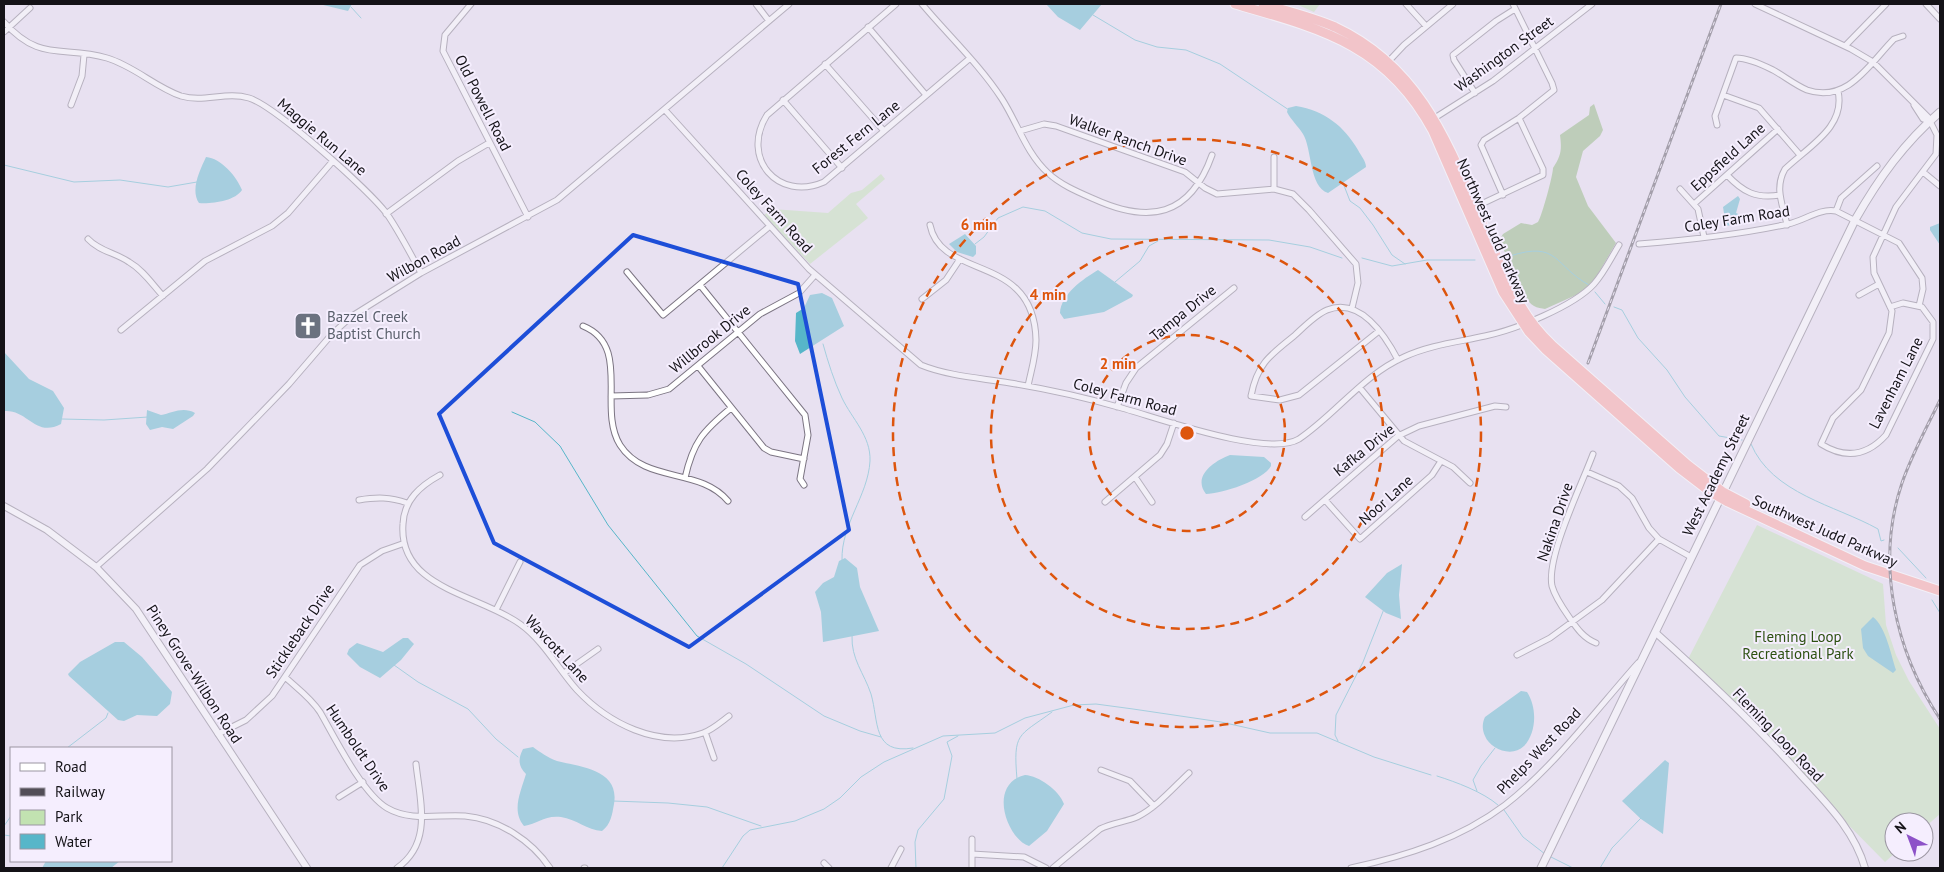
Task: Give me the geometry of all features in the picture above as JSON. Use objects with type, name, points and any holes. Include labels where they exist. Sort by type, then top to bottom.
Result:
[{"type":"highway","name":"Northwest Judd Parkway","points":[[1235,4],[1313,26],[1352,45],[1396,80],[1431,120],[1503,292],[1546,350],[1679,468],[1721,495]]},
{"type":"highway","name":"Northwest Judd Parkway","points":[[1263,4],[1336,28],[1365,44],[1388,62],[1416,90],[1475,207],[1526,323]]},
{"type":"highway","name":"Southwest Judd Parkway","points":[[1721,495],[1842,556],[1890,576],[1940,592]]},
{"type":"main road","name":"West Academy Street","points":[[1542,868],[1855,220],[1890,164],[1929,121],[1940,112]]},
{"type":"street","name":"Old Powell Road","points":[[471,4],[445,34],[442,47],[447,62],[528,217]]},
{"type":"street","points":[[756,4],[770,21]]},
{"type":"street","name":"Wilbon Road","points":[[96,567],[213,463],[265,410],[345,322],[362,309],[421,273],[558,200],[789,4]]},
{"type":"street","points":[[885,4],[889,9]]},
{"type":"street","name":"Forest Fern Lane","points":[[896,4],[767,115],[758,137],[760,159],[769,174],[785,184],[805,187],[824,182],[969,59]]},
{"type":"street","points":[[922,4],[1003,100],[1037,162],[1053,178],[1072,189],[1124,211],[1143,214],[1165,210],[1187,197],[1199,184],[1212,155]]},
{"type":"street","points":[[1406,4],[1426,26]]},
{"type":"street","points":[[1388,62],[1426,26],[1453,4]]},
{"type":"street","name":"Washington Street","points":[[1431,120],[1475,93],[1592,4]]},
{"type":"street","points":[[1755,4],[1845,46],[1873,62],[1928,117],[1937,135],[1939,146],[1936,154],[1896,208],[1883,233],[1872,257],[1872,266],[1890,307],[1903,303],[1919,306],[1923,288],[1922,278],[1898,243],[1883,233],[1836,211],[1841,198],[1877,166]]},
{"type":"street","points":[[1845,46],[1886,4]]},
{"type":"street","points":[[1926,4],[1940,18]]},
{"type":"street","points":[[1475,93],[1454,60],[1453,55],[1514,6],[1554,90],[1519,118],[1484,140],[1481,145],[1503,195]]},
{"type":"street","points":[[4,32],[30,8]]},
{"type":"street","name":"Maggie Run Lane","points":[[4,22],[24,40],[39,48],[99,56],[118,62],[174,93],[189,98],[206,99],[236,96],[260,102],[368,193],[386,214],[421,273]]},
{"type":"street","points":[[868,27],[926,95]]},
{"type":"street","points":[[1717,125],[1716,116],[1736,58],[1770,69],[1807,90],[1820,92],[1838,91],[1857,80],[1894,39],[1903,36]]},
{"type":"street","points":[[71,105],[82,76],[84,55]]},
{"type":"street","points":[[825,64],[884,131]]},
{"type":"street","points":[[1787,225],[1780,195],[1781,176],[1785,169],[1800,154],[1836,121],[1840,106],[1838,91]]},
{"type":"street","points":[[1723,95],[1755,106],[1800,154]]},
{"type":"street","points":[[783,100],[842,168]]},
{"type":"street","name":"Coley Farm Road","points":[[665,110],[815,275],[921,365],[941,371],[1028,386],[1117,407],[1174,423],[1270,444],[1287,444],[1305,435],[1360,388],[1398,360],[1422,350],[1486,336],[1526,323],[1571,301],[1590,288],[1619,245]]},
{"type":"street","points":[[1475,207],[1543,175],[1543,170],[1519,118]]},
{"type":"street","name":"Walker Ranch Drive","points":[[1020,131],[1044,124],[1056,126],[1180,170],[1209,190],[1222,194],[1274,189],[1289,192],[1299,199],[1353,260],[1359,277],[1352,308]]},
{"type":"street","name":"Eppsfield Lane","points":[[1694,204],[1778,129]]},
{"type":"street","points":[[386,214],[458,161],[489,143]]},
{"type":"street","points":[[1274,157],[1274,189]]},
{"type":"street","points":[[121,330],[212,256],[272,226],[288,213],[332,162]]},
{"type":"street","points":[[1922,172],[1940,186]]},
{"type":"street","points":[[1727,175],[1739,188],[1754,195],[1766,197],[1780,195]]},
{"type":"street","points":[[1680,189],[1694,204],[1700,214],[1704,237]]},
{"type":"street","name":"Coley Farm Road","points":[[1639,244],[1787,225],[1821,212],[1836,211]]},
{"type":"street","points":[[930,225],[936,240],[960,259],[1009,281],[1023,296],[1036,340],[1028,386]]},
{"type":"street","points":[[627,272],[663,315],[770,226]]},
{"type":"street","points":[[88,239],[95,246],[121,257],[136,267],[163,296]]},
{"type":"street","points":[[922,299],[946,280],[960,259]]},
{"type":"street","name":"Willbrook Drive","points":[[611,396],[648,396],[669,389],[765,311],[799,293],[815,275]]},
{"type":"street","points":[[1859,295],[1879,284]]},
{"type":"street","points":[[700,285],[805,415],[808,435],[800,479],[804,485]]},
{"type":"street","name":"Tampa Drive","points":[[1117,407],[1126,383],[1136,368],[1234,288]]},
{"type":"street","name":"Lavenham Lane","points":[[1890,307],[1892,319],[1889,333],[1865,383],[1861,390],[1833,418],[1821,444],[1838,453],[1856,454],[1872,448],[1886,435],[1933,340],[1933,322],[1919,306]]},
{"type":"street","points":[[1378,331],[1299,395],[1280,400],[1251,396],[1257,373],[1269,356],[1322,312],[1332,308],[1352,308],[1366,317],[1378,331],[1398,360]]},
{"type":"street","points":[[583,326],[591,329],[608,349],[611,359],[610,414],[614,433],[625,452],[647,468],[710,485],[728,501]]},
{"type":"street","points":[[698,366],[764,448],[771,452],[804,459]]},
{"type":"street","points":[[1360,388],[1398,436],[1416,449],[1453,467],[1470,483]]},
{"type":"street","name":"Kafka Drive","points":[[1305,517],[1398,436],[1420,426],[1486,408],[1495,406],[1506,407]]},
{"type":"street","points":[[685,478],[690,456],[698,439],[709,426],[732,408]]},
{"type":"street","points":[[1105,502],[1163,452],[1174,423]]},
{"type":"street","name":"Nakina Drive","points":[[1593,454],[1551,568],[1552,585],[1555,595],[1587,640],[1596,643]]},
{"type":"street","name":"Noor Lane","points":[[1325,500],[1360,539],[1432,475],[1441,461]]},
{"type":"street","points":[[1586,472],[1619,486],[1626,492],[1659,539],[1691,557]]},
{"type":"street","points":[[402,544],[403,521],[407,504],[425,484],[440,475]]},
{"type":"street","points":[[1135,477],[1152,502]]},
{"type":"street","points":[[360,500],[385,498],[407,504]]},
{"type":"street","name":"Piney Grove-Wilbon Road","points":[[4,506],[47,530],[96,567],[136,609],[152,630],[307,868]]},
{"type":"street","points":[[1517,655],[1550,638],[1602,600],[1659,539]]},
{"type":"street","name":"Wavcott Lane","points":[[402,544],[409,559],[430,578],[496,610],[528,631],[578,690],[595,705],[639,733],[679,738],[705,732],[729,716]]},
{"type":"street","name":"Stickleback Drive","points":[[218,734],[246,720],[260,709],[286,676],[360,565],[376,554],[402,544]]},
{"type":"street","points":[[496,610],[520,562]]},
{"type":"street","name":"Fleming Loop Road","points":[[1656,633],[1753,724],[1828,806],[1851,834],[1865,868]]},
{"type":"street","points":[[564,673],[598,648]]},
{"type":"street","name":"Phelps West Road","points":[[1351,868],[1421,850],[1463,830],[1506,804],[1546,766],[1643,657]]},
{"type":"street","name":"Humboldt Drive","points":[[286,676],[320,712],[363,782],[380,803],[400,814],[422,817],[466,816],[493,823],[514,832],[528,843],[550,868]]},
{"type":"street","points":[[705,732],[714,758]]},
{"type":"street","points":[[397,868],[415,850],[421,837],[422,817],[416,764]]},
{"type":"street","points":[[1101,770],[1130,781],[1154,806]]},
{"type":"street","points":[[1053,868],[1100,829],[1140,816],[1154,806],[1189,773]]},
{"type":"street","points":[[339,797],[363,782]]},
{"type":"street","points":[[972,839],[972,868]]},
{"type":"street","points":[[891,868],[901,850]]},
{"type":"street","points":[[972,854],[1024,857],[1046,868]]},
{"type":"street","points":[[824,863],[829,868]]},
{"type":"highlighted area","points":[[633,235],[798,284],[849,530],[689,647],[494,543],[439,414]]},
{"type":"green space","points":[[1296,4],[1320,4],[1314,12]]},
{"type":"green space","points":[[1594,104],[1603,130],[1600,136],[1583,151],[1576,177],[1588,206],[1616,243],[1594,281],[1585,291],[1545,309],[1537,307],[1528,301],[1518,285],[1500,239],[1503,234],[1521,223],[1532,225],[1538,222],[1553,168],[1560,153],[1560,135],[1589,115],[1590,107]]},
{"type":"green space","points":[[881,174],[885,179],[856,204],[868,218],[810,264],[764,215],[772,209],[828,213],[851,193],[862,190]]},
{"type":"green space","name":"Fleming Loop Recreational Park","points":[[1757,525],[1883,584],[1886,625],[1896,655],[1909,681],[1940,729],[1940,814],[1934,819],[1934,812],[1884,812],[1884,861],[1687,661]]},
{"type":"water","points":[[319,4],[352,4],[348,11]]},
{"type":"water","points":[[1046,4],[1102,4],[1080,30],[1058,17]]},
{"type":"water","points":[[1296,106],[1325,116],[1340,127],[1353,141],[1366,167],[1328,193],[1322,189],[1314,175],[1306,140],[1287,112],[1288,108]]},
{"type":"water","points":[[206,157],[223,164],[232,174],[242,190],[239,194],[223,201],[199,203],[195,192],[199,174]]},
{"type":"water","points":[[1738,196],[1740,199],[1736,213],[1754,221],[1726,226],[1723,207]]},
{"type":"water","points":[[1940,223],[1940,245],[1930,227]]},
{"type":"water","points":[[965,234],[976,246],[976,254],[973,257],[957,252],[949,244]]},
{"type":"water","points":[[1098,270],[1133,295],[1132,297],[1104,312],[1064,319],[1060,313],[1064,300],[1074,288]]},
{"type":"water","points":[[822,293],[832,298],[844,326],[800,354],[795,341],[796,313],[804,308],[810,295]]},
{"type":"water","points":[[4,352],[29,379],[53,391],[64,408],[61,424],[44,428],[19,414],[4,411]]},
{"type":"water","points":[[147,410],[161,415],[182,410],[195,413],[173,429],[162,427],[150,430],[146,424]]},
{"type":"water","points":[[1230,455],[1264,457],[1271,463],[1271,466],[1260,476],[1242,485],[1222,492],[1206,494],[1202,487],[1203,475],[1212,465]]},
{"type":"water","points":[[845,558],[857,568],[860,587],[879,631],[823,642],[821,612],[815,592],[823,583],[834,577],[839,561]]},
{"type":"water","points":[[1402,564],[1399,595],[1401,619],[1386,613],[1365,597],[1387,573]]},
{"type":"water","points":[[1873,617],[1881,627],[1887,642],[1896,670],[1893,673],[1868,656],[1863,648],[1861,629]]},
{"type":"water","points":[[403,638],[408,638],[414,644],[401,660],[380,678],[360,667],[347,654],[349,649],[357,643],[383,652]]},
{"type":"water","points":[[115,642],[124,642],[142,657],[172,692],[170,704],[157,716],[137,715],[124,721],[118,720],[69,676],[68,674],[80,662]]},
{"type":"water","points":[[1521,691],[1527,692],[1533,705],[1533,727],[1524,746],[1519,750],[1508,752],[1496,748],[1488,741],[1483,729],[1484,719]]},
{"type":"water","points":[[533,747],[554,760],[596,772],[611,783],[614,792],[612,816],[602,831],[591,829],[561,817],[550,817],[524,826],[518,814],[518,801],[526,774],[520,765],[520,756],[523,749]]},
{"type":"water","points":[[1665,760],[1669,763],[1663,834],[1641,819],[1622,801]]},
{"type":"water","points":[[1025,775],[1036,778],[1048,785],[1058,794],[1064,804],[1047,831],[1029,846],[1014,833],[1004,811],[1006,789],[1013,780]]},
{"type":"water","points":[[45,862],[119,862],[111,868],[42,868]]},
{"type":"waterway","points":[[351,7],[361,18]]},
{"type":"waterway","points":[[1093,15],[1135,40],[1157,47],[1186,50],[1220,64],[1289,110]]},
{"type":"waterway","points":[[4,165],[74,182],[120,180],[168,187],[197,182]]},
{"type":"waterway","points":[[1343,183],[1350,201],[1360,208],[1392,255],[1405,264]]},
{"type":"waterway","points":[[975,244],[984,237],[998,218],[1023,207],[1045,211],[1082,233],[1111,239],[1269,240],[1310,247],[1342,258]]},
{"type":"waterway","points":[[1115,282],[1140,261],[1149,246],[1158,241]]},
{"type":"waterway","points":[[1510,256],[1538,251],[1547,253],[1555,257],[1578,278],[1589,285]]},
{"type":"waterway","points":[[1362,258],[1392,266],[1427,260],[1475,260]]},
{"type":"waterway","points":[[1595,292],[1605,304]]},
{"type":"waterway","points":[[1614,307],[1622,310],[1638,338],[1667,370],[1685,397],[1719,436],[1742,440]]},
{"type":"waterway","points":[[823,344],[839,392],[864,436],[870,461],[865,486],[846,534],[842,560]]},
{"type":"waterway","points":[[512,412],[535,422],[560,446],[608,525],[697,636],[746,664],[824,716],[860,731],[881,737]]},
{"type":"waterway","points":[[62,419],[104,420],[148,417]]},
{"type":"waterway","points":[[1751,444],[1761,461],[1789,487],[1878,529],[1881,541],[1884,540]]},
{"type":"waterway","points":[[1898,548],[1926,578]]},
{"type":"waterway","points":[[1932,600],[1940,613]]},
{"type":"waterway","points":[[1338,741],[1335,735],[1336,715],[1363,662],[1384,609]]},
{"type":"waterway","points":[[852,636],[854,652],[871,694],[880,734],[890,746],[900,749],[913,748]]},
{"type":"waterway","points":[[394,665],[418,682],[468,709],[496,739],[518,757]]},
{"type":"waterway","points":[[722,868],[743,836],[750,830],[795,821],[824,809],[840,798],[861,777],[884,762],[943,736],[995,733],[1025,718],[1074,705],[1096,704],[1133,709],[1221,722],[1270,733],[1317,733],[1374,757],[1431,775]]},
{"type":"waterway","points":[[1017,779],[1016,752],[1020,737],[1052,712]]},
{"type":"waterway","points":[[68,747],[106,718],[108,713]]},
{"type":"waterway","points":[[916,868],[915,842],[918,830],[944,799],[952,756],[947,742],[958,736]]},
{"type":"waterway","points":[[1477,791],[1473,780],[1495,748]]},
{"type":"waterway","points":[[1437,776],[1461,784],[1498,805]]},
{"type":"waterway","points":[[613,801],[668,803],[707,807],[761,826]]},
{"type":"waterway","points":[[1504,810],[1523,837],[1545,854]]},
{"type":"waterway","points":[[4,826],[10,817]]},
{"type":"waterway","points":[[1600,868],[1612,848],[1641,818]]},
{"type":"waterway","points":[[4,835],[10,836]]},
{"type":"waterway","points":[[1551,857],[1573,868]]},
{"type":"railway","points":[[1588,363],[1721,4]]},
{"type":"railway","points":[[1940,400],[1915,451],[1902,483],[1894,513],[1890,544],[1890,575],[1894,606],[1901,636],[1911,665],[1924,693],[1940,719]]},
{"type":"place","name":"Bazzel Creek Baptist Church","points":[[308,326]]}]
